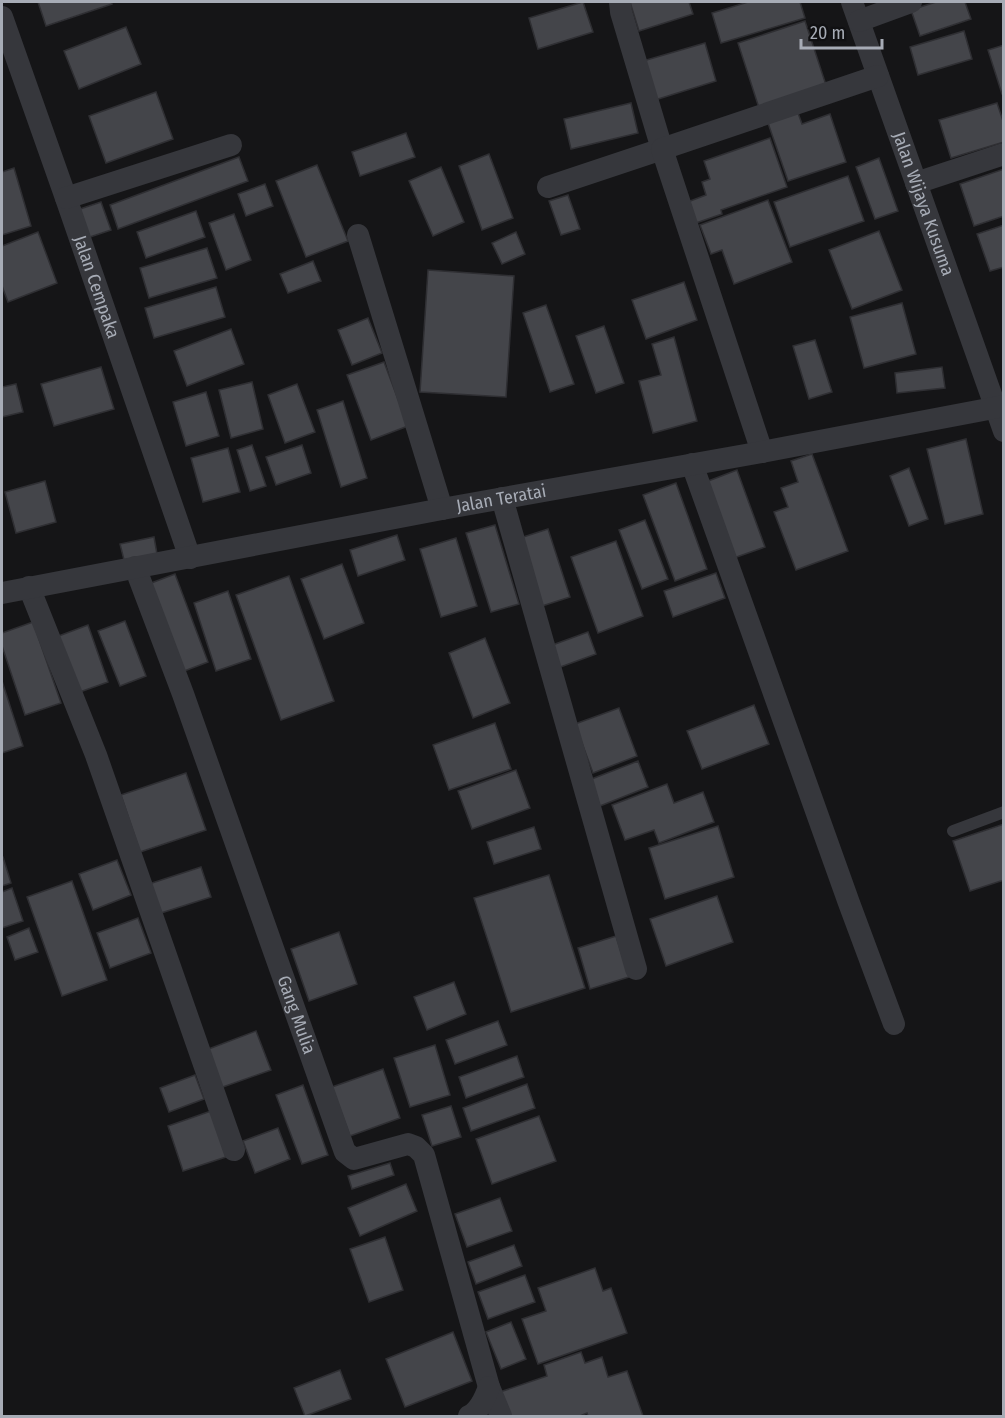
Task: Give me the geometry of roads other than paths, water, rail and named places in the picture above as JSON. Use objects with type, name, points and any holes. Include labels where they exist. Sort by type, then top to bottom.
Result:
[{"type":"street","points":[[621,2],[621,12],[662,149],[762,452]]},
{"type":"street","points":[[855,11],[912,2]]},
{"type":"street","name":"Jalan Wijaya Kusuma","points":[[855,11],[999,406],[1004,431]]},
{"type":"street","name":"Jalan Cempaka","points":[[2,17],[189,558]]},
{"type":"street","points":[[548,187],[878,76]]},
{"type":"street","points":[[66,198],[231,145]]},
{"type":"street","points":[[916,183],[1004,154]]},
{"type":"street","points":[[358,235],[442,509]]},
{"type":"street","name":"Jalan Teratai","points":[[2,592],[999,406]]},
{"type":"street","points":[[693,464],[894,1024]]},
{"type":"street","points":[[502,498],[636,969]]},
{"type":"street","name":"Gang Mulia","points":[[135,567],[187,705],[345,1152],[354,1159],[408,1144],[416,1147],[424,1155],[489,1387]]},
{"type":"street","points":[[29,587],[96,755],[234,1150]]},
{"type":"street","points":[[469,1416],[474,1414],[484,1400],[489,1387]]},
{"type":"street","points":[[489,1387],[501,1416]]},
{"type":"lane","points":[[953,831],[1004,812]]}]
